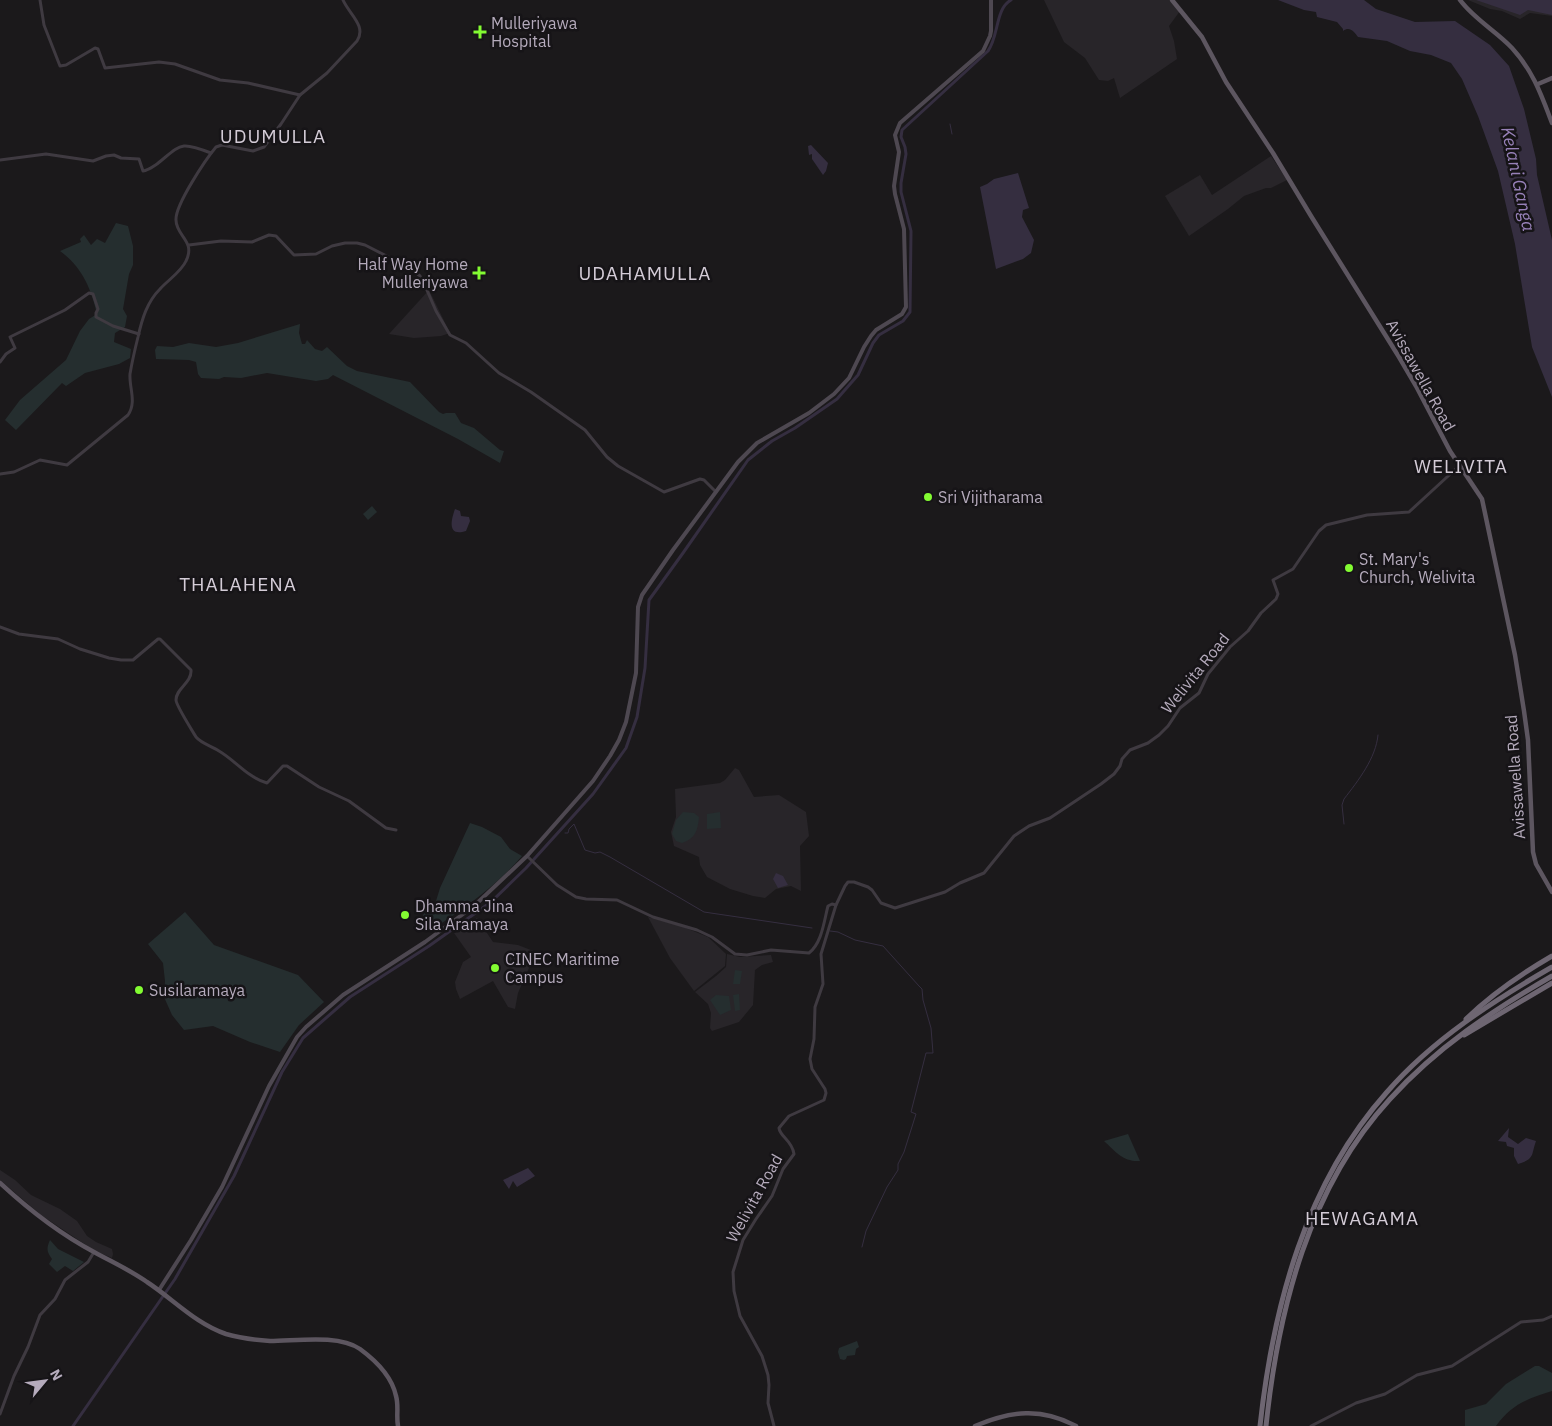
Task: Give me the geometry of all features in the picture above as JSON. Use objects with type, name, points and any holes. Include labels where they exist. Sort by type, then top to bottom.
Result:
[{"type":"highway","points":[[1451,1034],[1494,995],[1523,973],[1552,956]]},
{"type":"highway","points":[[1266,1426],[1266,1393],[1271,1344],[1280,1306],[1300,1243],[1320,1194],[1339,1158],[1372,1110],[1388,1091],[1427,1053],[1502,997],[1552,967]]},
{"type":"highway","points":[[1260,1426],[1292,1284],[1325,1197],[1348,1154],[1377,1113],[1409,1079],[1444,1048],[1484,1018],[1552,976]]},
{"type":"highway","points":[[1444,1048],[1552,983]]},
{"type":"main road","points":[[161,1291],[222,1187],[269,1086],[297,1037],[306,1026],[343,995],[425,942],[474,906],[528,857],[593,781],[619,740],[631,704],[636,673],[638,608],[642,595],[738,462],[757,443],[808,413],[834,394],[854,370],[864,346],[876,330],[902,314],[906,307],[904,229],[895,194],[899,152],[895,135],[896,129],[900,123],[983,51],[990,36],[991,0]]},
{"type":"main road","name":"Avissawella Road","points":[[1172,0],[1206,43],[1226,82],[1273,152],[1403,364],[1459,466],[1480,495],[1485,509],[1515,655],[1526,725],[1533,852],[1536,864],[1552,892]]},
{"type":"main road","points":[[1460,0],[1469,11],[1511,47],[1538,84],[1552,123]]},
{"type":"main road","points":[[1538,84],[1552,78]]},
{"type":"main road","points":[[0,1182],[40,1216],[94,1252],[122,1266],[161,1291],[197,1319],[226,1334],[261,1340],[329,1340],[354,1345],[378,1365],[391,1384],[397,1398],[398,1426]]},
{"type":"main road","points":[[976,1426],[1000,1418],[1035,1413],[1054,1416],[1076,1426]]},
{"type":"street","points":[[40,0],[44,25],[60,66],[66,65],[95,48],[98,49],[105,68],[160,62],[175,64],[220,80],[248,83],[300,95]]},
{"type":"street","points":[[0,474],[14,472],[40,460],[67,465],[128,415],[132,408],[130,376],[138,334],[149,302],[185,263],[189,254],[189,245],[176,224],[176,214],[183,197],[216,147],[222,145],[253,151],[264,147],[300,95],[327,73],[360,36],[361,28],[343,0]]},
{"type":"street","points":[[0,160],[46,154],[93,161],[106,156],[116,156],[139,159],[142,170],[145,171],[184,145],[211,153]]},
{"type":"street","points":[[189,245],[221,241],[252,242],[269,235],[276,236],[294,255],[316,254],[332,246],[345,243],[365,245],[410,268],[420,276],[450,335],[466,343],[499,372],[532,392],[585,430],[607,457],[618,466],[664,492],[700,479],[704,480],[716,492]]},
{"type":"street","points":[[0,362],[6,354],[16,348],[10,337],[65,310],[89,293],[93,294],[96,301],[98,309],[96,317],[113,326],[138,334]]},
{"type":"street","name":"Welivita Road","points":[[774,1426],[768,1403],[768,1375],[762,1356],[740,1316],[734,1291],[733,1272],[744,1240],[772,1196],[783,1169],[794,1154],[790,1142],[779,1130],[789,1116],[824,1100],[826,1097],[825,1089],[812,1069],[810,1059],[814,1039],[815,1007],[823,984],[820,954],[844,886],[850,882],[868,887],[881,903],[895,908],[945,892],[960,882],[984,873],[1016,834],[1050,818],[1101,784],[1114,774],[1120,766],[1122,759],[1130,750],[1148,743],[1159,736],[1180,708],[1199,693],[1208,674],[1230,647],[1248,631],[1261,613],[1276,599],[1278,594],[1273,580],[1293,569],[1323,527],[1339,521],[1367,515],[1409,512],[1459,466]]},
{"type":"street","points":[[0,627],[19,634],[58,639],[80,649],[121,660],[133,660],[152,642],[158,638],[160,639],[190,670],[191,677],[177,695],[176,705],[197,737],[220,751],[244,772],[259,781],[267,783],[283,766],[287,766],[319,787],[349,801],[386,828],[396,830]]},
{"type":"street","points":[[528,857],[557,885],[576,898],[616,900],[653,917],[697,930],[712,937],[735,954],[743,956],[771,950],[809,953],[814,949],[818,941],[829,905],[836,905]]},
{"type":"street","points":[[0,1414],[40,1315],[56,1299],[65,1280],[88,1262],[94,1252]]},
{"type":"street","points":[[1311,1426],[1356,1403],[1385,1394],[1417,1375],[1452,1366],[1521,1322],[1543,1320],[1552,1316]]},
{"type":"shaded area","points":[[1044,0],[1169,0],[1180,11],[1169,26],[1177,59],[1120,98],[1114,78],[1108,81],[1099,80],[1085,58],[1064,42]]},
{"type":"shaded area","points":[[1468,0],[1552,0],[1552,16],[1530,13],[1520,19]]},
{"type":"shaded area","points":[[1271,156],[1287,180],[1271,188],[1244,196],[1189,236],[1165,196],[1200,175],[1212,195]]},
{"type":"shaded area","points":[[116,223],[128,226],[133,246],[133,265],[129,274],[123,309],[127,316],[125,327],[115,333],[114,342],[131,349],[130,358],[119,364],[85,373],[66,386],[62,383],[16,430],[5,420],[20,400],[66,360],[80,331],[89,319],[97,314],[92,295],[80,271],[60,251],[81,242],[80,239],[84,235],[91,245],[97,239],[105,243]]},
{"type":"shaded area","points":[[429,290],[450,333],[441,336],[414,338],[389,334]]},
{"type":"shaded area","points":[[300,324],[299,333],[302,344],[305,344],[307,340],[315,349],[322,351],[327,347],[347,366],[357,371],[410,382],[439,412],[443,414],[455,413],[461,423],[474,428],[500,450],[504,451],[500,463],[458,439],[333,375],[328,379],[316,381],[267,373],[241,378],[201,378],[198,374],[196,362],[156,359],[155,350],[157,346],[173,347],[189,343],[216,347],[238,343]]},
{"type":"shaded area","points":[[372,506],[377,512],[368,520],[363,514]]},
{"type":"shaded area","points":[[735,768],[739,770],[754,797],[779,795],[806,812],[809,836],[800,846],[801,891],[791,886],[776,889],[765,898],[730,889],[707,877],[700,865],[699,857],[674,846],[671,832],[676,817],[675,789],[720,783]]},
{"type":"shaded area","points":[[683,812],[694,813],[699,817],[695,833],[690,839],[682,843],[676,841],[672,834],[676,820]]},
{"type":"shaded area","points":[[720,812],[721,828],[707,829],[707,814]]},
{"type":"shaded area","points":[[470,823],[501,837],[510,849],[522,856],[479,896],[431,930],[423,915],[436,901],[440,888]]},
{"type":"shaded area","points":[[185,912],[214,945],[298,975],[324,1002],[299,1025],[280,1052],[250,1042],[213,1026],[184,1030],[172,1015],[164,997],[163,963],[148,944]]},
{"type":"shaded area","points":[[648,917],[681,926],[708,937],[726,954],[725,966],[694,991],[670,958]]},
{"type":"shaded area","name":"CINEC Maritime Campus","points":[[477,918],[493,942],[518,945],[536,952],[518,993],[515,1009],[508,1007],[493,981],[460,999],[455,982],[463,962],[471,957],[454,933]]},
{"type":"shaded area","points":[[727,954],[740,957],[771,955],[773,962],[762,965],[755,970],[753,1005],[739,1022],[712,1031],[710,1028],[711,1013],[708,1004],[695,992],[726,967]]},
{"type":"shaded area","points":[[735,970],[742,971],[740,984],[733,984]]},
{"type":"shaded area","points":[[739,994],[740,1010],[735,1011],[733,995]]},
{"type":"shaded area","points":[[716,995],[729,996],[731,1010],[720,1015],[710,1000]]},
{"type":"shaded area","points":[[1128,1134],[1140,1161],[1124,1158],[1104,1141]]},
{"type":"shaded area","points":[[0,1170],[15,1180],[31,1195],[60,1209],[77,1221],[87,1236],[112,1249],[112,1258],[95,1251],[41,1215],[0,1180]]},
{"type":"shaded area","points":[[50,1240],[58,1249],[84,1262],[73,1271],[65,1266],[57,1272],[49,1264],[52,1259],[48,1250]]},
{"type":"shaded area","points":[[857,1341],[859,1347],[856,1349],[855,1355],[847,1356],[844,1360],[840,1359],[839,1348]]},
{"type":"shaded area","points":[[1535,1366],[1539,1366],[1552,1373],[1552,1391],[1514,1407],[1496,1426],[1465,1426],[1465,1410],[1486,1404],[1506,1384]]},
{"type":"water","name":"Kelani Ganga","points":[[1278,0],[1364,0],[1376,9],[1415,22],[1455,21],[1490,45],[1509,66],[1524,109],[1552,240],[1552,397],[1532,347],[1515,244],[1498,171],[1462,79],[1451,63],[1431,55],[1410,51],[1387,41],[1358,37],[1350,29],[1343,31],[1337,22],[1317,17],[1316,12],[1304,10]]},
{"type":"water","points":[[1476,0],[1552,0],[1552,15],[1528,10],[1520,15]]},
{"type":"water","points":[[811,145],[828,163],[823,175],[812,159],[812,154],[809,155],[808,146]]},
{"type":"water","points":[[1018,173],[1029,208],[1023,210],[1022,217],[1034,240],[1031,253],[1023,259],[996,269],[980,187],[994,179]]},
{"type":"water","points":[[455,509],[460,511],[461,516],[469,517],[470,521],[466,531],[456,532],[453,530],[452,518]]},
{"type":"water","points":[[776,873],[783,876],[788,885],[778,888],[773,879]]},
{"type":"water","points":[[1509,1128],[1508,1137],[1518,1144],[1526,1138],[1536,1141],[1530,1158],[1518,1164],[1514,1156],[1514,1148],[1507,1146],[1506,1142],[1498,1141]]},
{"type":"water","points":[[528,1168],[535,1176],[517,1187],[513,1181],[509,1189],[503,1180]]},
{"type":"waterway","points":[[73,1426],[175,1279],[234,1176],[282,1072],[303,1038],[350,997],[429,946],[491,902],[526,868],[593,794],[626,748],[637,717],[645,668],[649,600],[748,460],[772,441],[795,428],[837,399],[858,375],[873,343],[879,335],[903,321],[910,312],[911,231],[901,192],[906,154],[901,137],[902,130],[988,51],[1002,10],[1011,0]]},
{"type":"waterway","points":[[950,124],[952,134]]},
{"type":"waterway","points":[[1344,824],[1342,805],[1344,799],[1370,761],[1377,744],[1378,735]]},
{"type":"waterway","points":[[565,833],[568,833],[574,824],[585,850],[595,853],[600,852],[610,857],[704,912],[812,928]]},
{"type":"waterway","points":[[830,931],[838,932],[855,940],[883,946],[922,989],[931,1028],[933,1053],[926,1053],[911,1112],[916,1114],[904,1152],[898,1164],[898,1170],[887,1187],[866,1231],[862,1247]]},
{"type":"place","name":"Mulleriyawa Hospital","points":[[480,32]]},
{"type":"place","name":"Half Way Home Mulleriyawa","points":[[479,273]]},
{"type":"place","name":"Sri Vijitharama","points":[[928,497]]},
{"type":"place","name":"St. Mary's Church, Welivita","points":[[1349,568]]},
{"type":"place","name":"Dhamma Jina Sila Aramaya","points":[[405,915]]},
{"type":"place","name":"CINEC Maritime Campus","points":[[495,968]]},
{"type":"place","name":"Susilaramaya","points":[[139,990]]},
{"type":"district","name":"UDUMULLA","points":[[273,136]]},
{"type":"district","name":"UDAHAMULLA","points":[[645,273]]},
{"type":"district","name":"WELIVITA","points":[[1461,466]]},
{"type":"district","name":"THALAHENA","points":[[238,584]]},
{"type":"district","name":"HEWAGAMA","points":[[1362,1218]]}]
